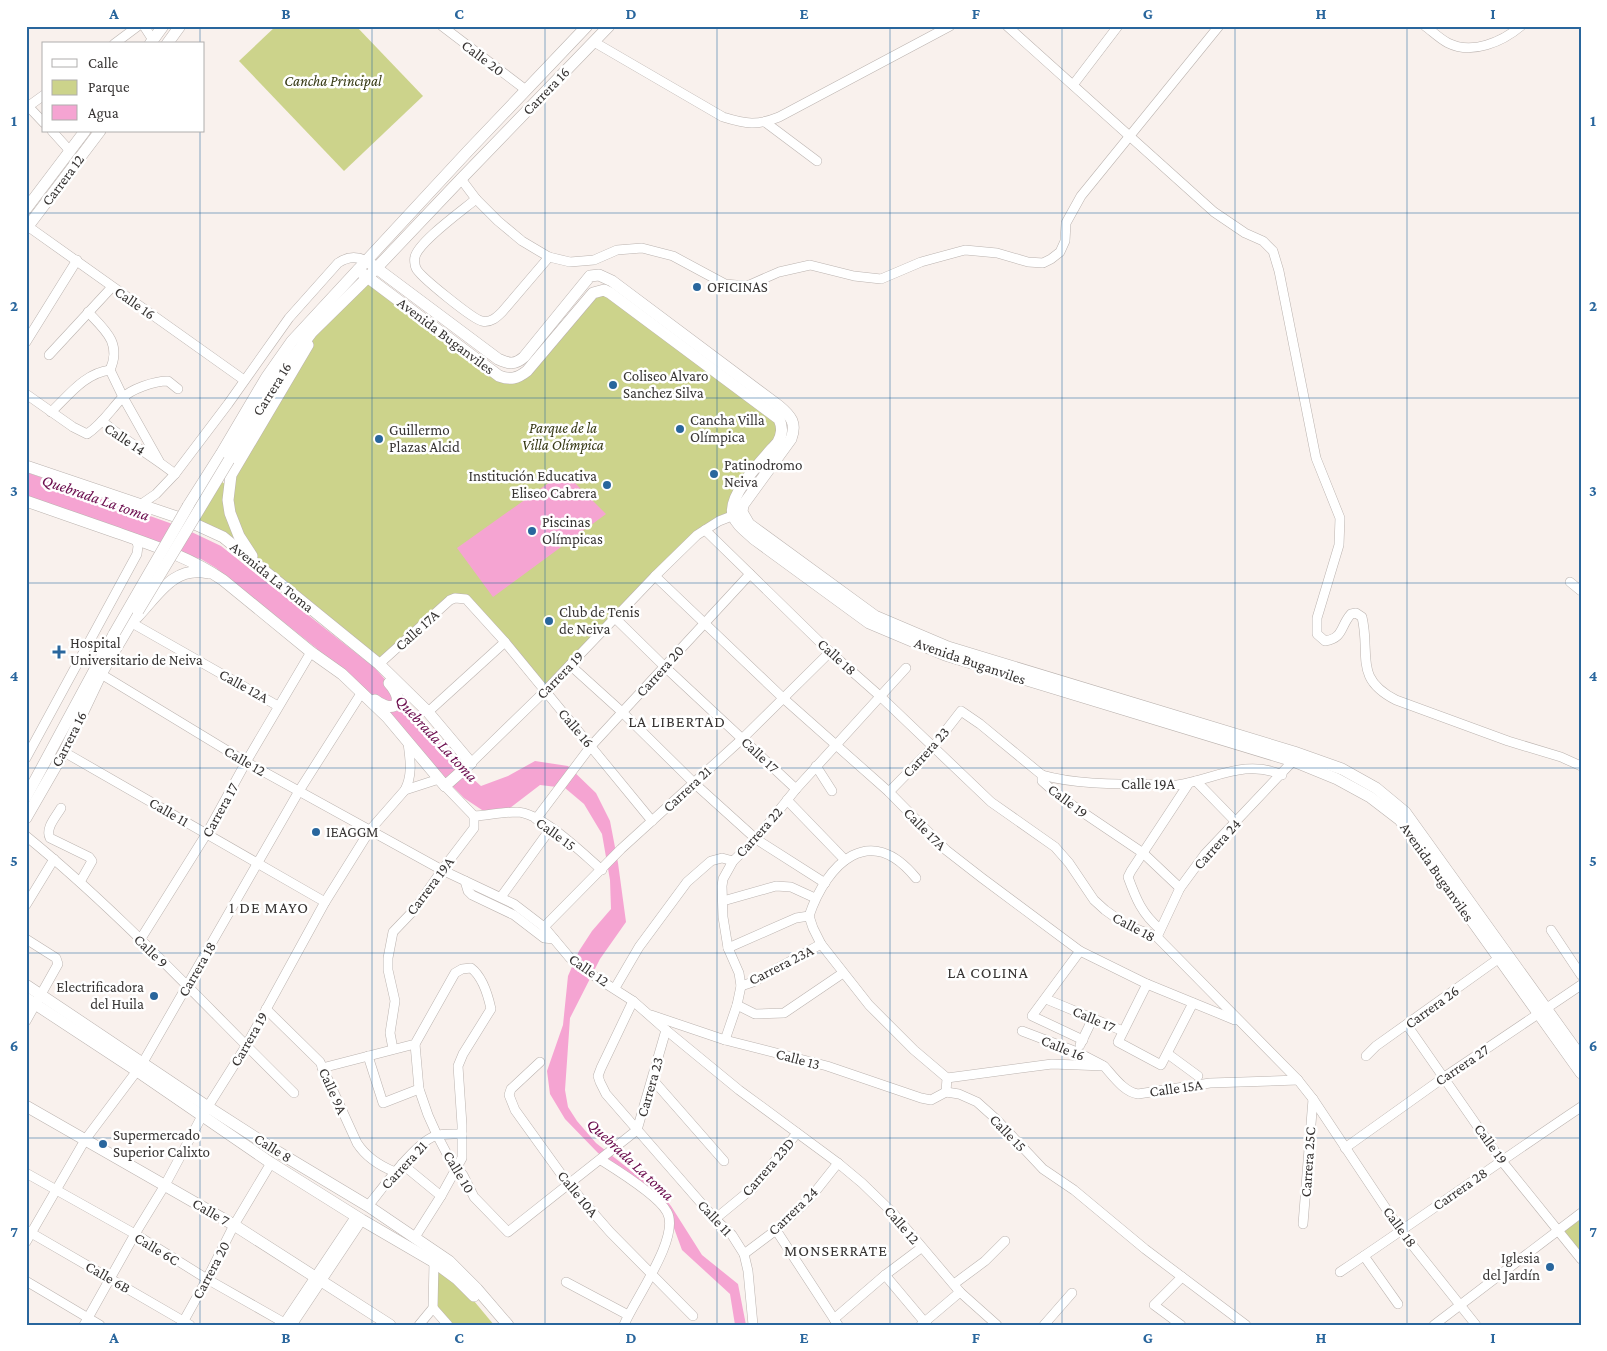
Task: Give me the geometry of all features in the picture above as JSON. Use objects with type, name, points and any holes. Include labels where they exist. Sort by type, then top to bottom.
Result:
[{"type":"main road","points":[[152,42],[163,26]]},
{"type":"main road","points":[[168,42],[180,26]]},
{"type":"main road","name":"Carrera 16","points":[[26,818],[64,752],[101,674],[225,457],[266,378],[280,357],[306,324],[587,26]]},
{"type":"main road","name":"Carrera 16","points":[[26,796],[114,634],[188,506],[225,457],[274,383],[312,332],[368,278],[460,179],[609,26]]},
{"type":"main road","name":"Carrera 12","points":[[26,209],[84,132]]},
{"type":"main road","name":"Carrera 12","points":[[27,227],[99,132]]},
{"type":"main road","points":[[367,261],[378,267]]},
{"type":"main road","name":"Avenida Buganviles","points":[[378,267],[498,359],[508,364],[515,363],[524,357],[590,276],[600,275],[612,281],[791,417],[794,430],[791,439],[745,501],[738,514]]},
{"type":"main road","points":[[358,270],[368,278]]},
{"type":"main road","name":"Avenida Buganviles","points":[[368,278],[499,376],[507,379],[515,379],[527,371],[593,293],[604,290],[610,293],[779,419],[782,425],[782,435],[733,503],[738,514],[740,526],[754,539],[869,623],[945,655],[1294,761],[1337,779],[1370,797],[1400,820],[1498,958],[1581,1057]]},
{"type":"main road","points":[[257,564],[238,536],[233,524],[228,500],[231,475],[306,350],[312,332]]},
{"type":"main road","name":"Avenida La Toma","points":[[26,466],[204,527],[223,537],[379,664],[428,712],[469,765]]},
{"type":"main road","points":[[26,501],[193,561],[224,580],[311,652],[382,706],[394,705],[398,699],[398,693],[366,655]]},
{"type":"main road","name":"Avenida Buganviles","points":[[738,514],[875,616],[948,647],[1294,752],[1342,769],[1376,788],[1405,812],[1542,1011],[1581,1073]]},
{"type":"main road","points":[[134,619],[174,577],[197,571],[224,580]]},
{"type":"main road","points":[[342,674],[387,717],[444,783]]},
{"type":"main road","name":"Carrera 19","points":[[444,783],[469,765]]},
{"type":"main road","name":"Calle 8","points":[[26,985],[34,999],[140,1067],[205,1112],[271,1162],[451,1274],[471,1293],[499,1325]]},
{"type":"main road","name":"Calle 7","points":[[26,1106],[83,1143],[233,1228],[390,1325]]},
{"type":"main road","name":"Calle 8","points":[[205,1112],[278,1152],[368,1206],[415,1237],[462,1272],[508,1325]]},
{"type":"main road","name":"Calle 7","points":[[26,1115],[83,1143]]},
{"type":"main road","name":"Calle 7","points":[[316,1281],[377,1325]]},
{"type":"street","points":[[117,42],[138,26]]},
{"type":"street","points":[[144,26],[152,42]]},
{"type":"street","name":"Calle 20","points":[[442,26],[526,90]]},
{"type":"street","points":[[594,42],[723,117],[744,124],[765,122],[779,116],[950,26]]},
{"type":"street","points":[[1007,26],[1214,212],[1245,233],[1263,241],[1273,251],[1279,271],[1316,458],[1340,518],[1339,545],[1317,618],[1317,634],[1325,641],[1334,640],[1342,630],[1350,614],[1356,613],[1362,617],[1366,631],[1364,663],[1373,683],[1383,694],[1508,742],[1561,757],[1581,766]]},
{"type":"street","points":[[1073,85],[1118,26]]},
{"type":"street","points":[[460,179],[476,199],[522,241],[549,257],[570,262],[594,260],[617,250],[642,248],[674,256],[725,284],[746,286],[778,272],[810,266],[854,276],[881,279],[921,262],[965,250],[997,253],[1028,262],[1043,263],[1060,252],[1065,241],[1066,223],[1080,196],[1219,26]]},
{"type":"street","points":[[1425,26],[1448,43],[1463,47],[1480,47],[1498,42],[1521,26]]},
{"type":"street","points":[[42,96],[27,106],[42,121]]},
{"type":"street","points":[[765,122],[817,161]]},
{"type":"street","points":[[53,132],[70,151]]},
{"type":"street","points":[[476,199],[422,245],[415,258],[416,270],[426,280],[471,315],[482,321],[493,320],[549,257]]},
{"type":"street","name":"Calle 16","points":[[27,227],[77,260],[112,287],[244,380]]},
{"type":"street","points":[[140,505],[156,494],[175,474],[289,318],[338,263],[343,259],[354,256],[367,261]]},
{"type":"street","points":[[26,342],[77,260]]},
{"type":"street","points":[[49,355],[112,287]]},
{"type":"street","points":[[88,312],[111,338],[115,350],[115,360],[110,370],[122,398],[159,461]]},
{"type":"street","points":[[52,412],[88,377],[100,371],[110,370]]},
{"type":"street","points":[[102,421],[122,398],[153,382],[168,381],[178,389]]},
{"type":"street","name":"Calle 14","points":[[26,394],[84,434],[92,431],[102,421],[122,438],[159,461],[175,474]]},
{"type":"street","name":"Carrera 19","points":[[469,765],[545,691],[655,576],[704,530],[738,514]]},
{"type":"street","name":"Calle 18","points":[[704,530],[830,652],[881,697],[991,802],[1055,847],[1069,862],[1094,900],[1105,910],[1126,926],[1159,933],[1238,1021],[1298,1080],[1313,1099],[1401,1231],[1476,1325]]},
{"type":"street","points":[[26,758],[137,554],[138,546],[136,539]]},
{"type":"street","name":"Carrera 20","points":[[536,818],[591,746],[750,574]]},
{"type":"street","name":"Calle 17A","points":[[655,576],[783,698],[889,792],[946,850],[982,878],[1080,951],[1147,984],[1238,1021]]},
{"type":"street","points":[[1570,582],[1581,591]]},
{"type":"street","name":"Calle 16","points":[[455,598],[466,599],[505,642],[652,821]]},
{"type":"street","name":"Calle 17A","points":[[379,664],[450,600],[455,598]]},
{"type":"street","name":"Calle 17","points":[[615,618],[664,667],[796,789]]},
{"type":"street","name":"Calle 12A","points":[[134,619],[278,706]]},
{"type":"street","points":[[428,712],[505,642]]},
{"type":"street","name":"Carrera 17","points":[[140,940],[207,833],[278,706],[311,652]]},
{"type":"street","name":"Carrera 21","points":[[544,928],[621,849],[742,739],[830,652]]},
{"type":"street","points":[[570,665],[756,839],[825,883]]},
{"type":"street","name":"Carrera 22","points":[[615,988],[639,947],[686,882],[711,861],[722,858],[733,860],[756,839],[816,766],[906,668]]},
{"type":"street","name":"Calle 12","points":[[101,674],[246,762],[442,870],[514,904],[544,928],[570,958],[597,978],[634,1001],[739,1090],[862,1183],[892,1213],[960,1292],[997,1325]]},
{"type":"street","name":"Carrera 18","points":[[26,1242],[29,1232],[83,1143],[140,1067],[299,791],[362,692]]},
{"type":"street","name":"Carrera 23","points":[[889,792],[933,748],[961,711]]},
{"type":"street","name":"Calle 19","points":[[961,711],[980,724],[1042,775],[1042,781],[1060,797],[1142,853],[1180,888]]},
{"type":"street","points":[[406,790],[411,766],[408,742]]},
{"type":"street","name":"Calle 11","points":[[64,752],[325,902]]},
{"type":"street","name":"Carrera 24","points":[[1159,933],[1180,888],[1206,854],[1294,761]]},
{"type":"street","points":[[816,766],[832,790]]},
{"type":"street","points":[[1159,933],[1141,908],[1128,878],[1142,853],[1192,782],[1224,772],[1252,768],[1270,769],[1282,775]]},
{"type":"street","name":"Calle 19A","points":[[1042,775],[1056,779],[1120,784],[1175,785],[1192,782],[1236,822]]},
{"type":"street","points":[[444,783],[474,816]]},
{"type":"street","name":"Carrera 19","points":[[86,1321],[135,1234],[163,1189],[205,1112],[246,1046],[325,902],[370,830],[406,790],[444,783]]},
{"type":"street","points":[[788,800],[845,860]]},
{"type":"street","points":[[61,808],[48,834],[50,838],[89,857],[92,861],[80,882]]},
{"type":"street","name":"Calle 15","points":[[474,816],[517,812],[526,814],[551,828],[604,868]]},
{"type":"street","name":"Carrera 19A","points":[[393,1049],[390,1033],[394,1001],[388,970],[388,958],[393,932],[415,909],[474,828],[474,816]]},
{"type":"street","points":[[501,897],[551,828]]},
{"type":"street","name":"Calle 9","points":[[26,836],[80,882],[294,1093]]},
{"type":"street","points":[[916,878],[898,860],[882,852],[870,849],[863,850],[845,860],[815,898],[809,916],[813,928],[821,944],[869,1006],[914,1050],[947,1078],[1052,1064],[1104,1066]]},
{"type":"street","points":[[26,905],[54,859]]},
{"type":"street","points":[[725,1040],[737,1005],[741,986],[740,973],[728,948],[723,917],[722,886],[733,860]]},
{"type":"street","points":[[465,881],[468,891],[472,895],[514,915],[544,938],[554,939]]},
{"type":"street","points":[[723,900],[776,886],[791,887],[815,898]]},
{"type":"street","points":[[728,948],[796,918],[809,916]]},
{"type":"street","points":[[1551,930],[1581,975]]},
{"type":"street","points":[[26,939],[58,961],[58,964],[34,999],[26,1021]]},
{"type":"street","name":"Carrera 23A","points":[[741,986],[753,982],[821,944]]},
{"type":"street","points":[[1080,951],[1032,1016],[1083,1040]]},
{"type":"street","name":"Carrera 26","points":[[1366,1056],[1376,1046],[1498,958]]},
{"type":"street","points":[[322,1068],[414,1044],[455,973],[462,969],[471,968],[478,973],[489,998],[491,1009],[463,1054],[458,1066],[462,1158],[415,1237]]},
{"type":"street","points":[[737,1005],[755,1014],[784,1013],[843,973]]},
{"type":"street","points":[[1123,1031],[1147,984]]},
{"type":"street","name":"Carrera 27","points":[[1345,1148],[1443,1078],[1581,984]]},
{"type":"street","name":"Calle 17","points":[[1046,999],[1123,1031],[1118,1042],[1161,1065],[1168,1054]]},
{"type":"street","points":[[634,1001],[598,1076],[606,1094],[637,1130]]},
{"type":"street","points":[[1193,1003],[1168,1054],[1198,1076]]},
{"type":"street","name":"Calle 9A","points":[[266,1009],[316,1057],[362,1151],[376,1162],[395,1172]]},
{"type":"street","name":"Calle 13","points":[[648,1014],[725,1040],[827,1066],[926,1099],[936,1099],[946,1092]]},
{"type":"street","points":[[1077,1052],[1092,1018]]},
{"type":"street","name":"Calle 19","points":[[1407,1025],[1501,1160],[1581,1259]]},
{"type":"street","name":"Carrera 23","points":[[508,1232],[637,1130],[666,1030]]},
{"type":"street","name":"Calle 16","points":[[1022,1031],[1077,1052],[1104,1066]]},
{"type":"street","name":"Calle 10","points":[[414,1044],[419,1089],[437,1135],[448,1156],[464,1175],[474,1198],[508,1232]]},
{"type":"street","points":[[368,1056],[383,1103],[419,1089]]},
{"type":"street","name":"Calle 10A","points":[[540,1062],[511,1089],[509,1094],[510,1100],[569,1185],[610,1232],[693,1316]]},
{"type":"street","name":"Calle 15A","points":[[1104,1066],[1124,1088],[1138,1094],[1210,1084],[1298,1080]]},
{"type":"street","points":[[946,1092],[947,1078]]},
{"type":"street","points":[[653,1080],[724,1161]]},
{"type":"street","name":"Calle 15","points":[[946,1092],[959,1094],[977,1102],[996,1119],[1043,1169],[1074,1190],[1145,1249],[1246,1325]]},
{"type":"street","name":"Carrera 25C","points":[[1303,1224],[1313,1099]]},
{"type":"street","name":"Carrera 28","points":[[1340,1272],[1581,1107]]},
{"type":"street","name":"Calle 11","points":[[637,1130],[716,1220],[732,1235],[744,1254],[748,1271],[753,1325]]},
{"type":"street","name":"Carrera 23D","points":[[716,1220],[754,1187],[797,1133]]},
{"type":"street","name":"Carrera 21","points":[[368,1206],[402,1164],[429,1138],[437,1135],[462,1134]]},
{"type":"street","points":[[601,1159],[633,1181],[665,1208],[670,1217],[667,1240],[624,1325]]},
{"type":"street","name":"Carrera 20","points":[[185,1323],[233,1228],[271,1162]]},
{"type":"street","name":"Carrera 24","points":[[744,1254],[776,1230],[810,1197],[838,1163]]},
{"type":"street","points":[[402,1164],[441,1196]]},
{"type":"street","name":"Calle 6C","points":[[26,1173],[135,1234],[207,1279],[287,1324]]},
{"type":"street","points":[[1434,1325],[1581,1213]]},
{"type":"street","points":[[287,1324],[359,1218]]},
{"type":"street","points":[[776,1230],[836,1323],[886,1275],[921,1248]]},
{"type":"street","name":"Calle 6B","points":[[29,1232],[185,1323]]},
{"type":"street","points":[[954,1284],[985,1261],[1005,1242]]},
{"type":"street","points":[[1364,1256],[1398,1304]]},
{"type":"street","points":[[419,1325],[433,1308],[434,1262]]},
{"type":"street","points":[[886,1275],[925,1324],[960,1292]]},
{"type":"street","points":[[1181,1325],[1154,1305],[1182,1278]]},
{"type":"street","points":[[26,1281],[86,1321],[100,1325]]},
{"type":"street","points":[[566,1282],[628,1315]]},
{"type":"street","points":[[1044,1325],[1072,1293]]},
{"type":"street","points":[[433,1308],[448,1325]]},
{"type":"green space","name":"Cancha Principal","points":[[276,26],[356,26],[423,96],[344,171],[239,61]]},
{"type":"green space","name":"Parque de la Villa Olímpica","points":[[368,277],[499,376],[515,379],[599,290],[775,414],[781,435],[746,481],[733,515],[705,530],[545,691],[471,604],[455,598],[380,662],[196,524],[222,482],[228,486],[312,332]]},
{"type":"green space","points":[[1581,1217],[1581,1253],[1563,1231]]},
{"type":"green space","points":[[438,1270],[469,1295],[494,1325],[452,1325],[438,1308]]},
{"type":"water","name":"Quebrada La toma","points":[[26,472],[181,527],[221,546],[375,668],[470,776],[481,786],[508,776],[535,761],[568,766],[596,793],[610,821],[626,922],[600,959],[570,1018],[565,1090],[568,1107],[596,1143],[663,1196],[702,1255],[738,1284],[746,1325],[735,1325],[730,1294],[682,1250],[667,1209],[598,1153],[565,1119],[550,1094],[547,1071],[563,1025],[568,976],[579,951],[592,931],[611,909],[610,880],[602,834],[584,804],[565,788],[540,785],[506,811],[482,810],[464,798],[316,648],[216,568],[201,559],[168,551],[26,495]]},
{"type":"water","name":"Piscinas Olímpicas","points":[[564,472],[606,514],[493,597],[457,548]]},
{"type":"place","name":"OFICINAS","points":[[697,287]]},
{"type":"place","name":"Coliseo Alvaro Sanchez Silva","points":[[613,385]]},
{"type":"place","name":"Cancha Villa Olímpica","points":[[680,429]]},
{"type":"place","name":"Guillermo Plazas Alcid","points":[[379,439]]},
{"type":"place","name":"Patinodromo Neiva","points":[[714,474]]},
{"type":"place","name":"Institución Educativa Eliseo Cabrera","points":[[607,485]]},
{"type":"place","name":"Piscinas Olímpicas","points":[[532,531]]},
{"type":"place","name":"Club de Tenis de Neiva","points":[[549,621]]},
{"type":"place","name":"Hospital Universitario de Neiva","points":[[59,652]]},
{"type":"place","name":"IEAGGM","points":[[316,832]]},
{"type":"place","name":"Electrificadora del Huila","points":[[154,996]]},
{"type":"place","name":"Supermercado Superior Calixto","points":[[103,1144]]},
{"type":"place","name":"Iglesia del Jardín","points":[[1550,1267]]},
{"type":"district","name":"LA LIBERTAD","points":[[677,721]]},
{"type":"district","name":"1 DE MAYO","points":[[269,907]]},
{"type":"district","name":"LA COLINA","points":[[988,972]]},
{"type":"district","name":"MONSERRATE","points":[[836,1250]]}]
